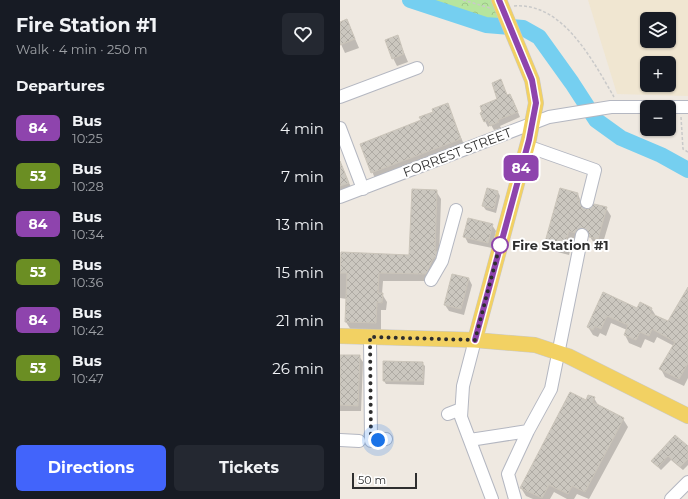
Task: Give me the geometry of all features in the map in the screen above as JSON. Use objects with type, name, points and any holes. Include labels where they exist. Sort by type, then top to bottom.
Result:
[{"type":"main road","points":[[475,340],[527,146],[536,103],[535,88],[502,8]]},
{"type":"main road","points":[[340,336],[475,340],[521,343],[558,352],[688,416]]},
{"type":"street","points":[[340,97],[416,68]]},
{"type":"street","name":"FORREST STREET","points":[[340,197],[533,122],[573,113],[617,107],[640,107]]},
{"type":"street","points":[[340,128],[362,189]]},
{"type":"street","points":[[527,146],[595,170],[587,202]]},
{"type":"street","points":[[431,280],[442,261],[456,210]]},
{"type":"street","points":[[514,499],[508,474],[528,431],[551,389],[582,235]]},
{"type":"street","points":[[370,337],[371,441],[386,439]]},
{"type":"street","points":[[475,340],[462,386],[461,417],[492,499]]},
{"type":"street","points":[[448,414],[461,410]]},
{"type":"street","points":[[470,440],[528,431]]},
{"type":"street","points":[[340,440],[359,441]]},
{"type":"street","points":[[671,499],[688,482]]},
{"type":"path","points":[[463,0],[486,8],[527,5],[554,16],[575,37],[599,69],[617,107]]},
{"type":"path","points":[[684,107],[683,149],[688,152]]},
{"type":"shaded area","points":[[588,0],[688,0],[688,96],[617,94]]},
{"type":"green space","points":[[410,0],[499,0],[512,27],[486,25]]},
{"type":"building","points":[[347,19],[355,39],[340,45],[340,22]]},
{"type":"building","points":[[398,35],[404,54],[392,59],[385,40]]},
{"type":"building","points":[[501,79],[507,95],[510,94],[518,112],[498,120],[499,122],[490,126],[488,120],[484,122],[480,113],[482,112],[480,106],[497,99],[492,83]]},
{"type":"building","points":[[448,103],[461,139],[371,173],[360,144],[421,120],[419,117],[433,112],[432,109]]},
{"type":"building","points":[[340,161],[349,183],[340,186]]},
{"type":"building","points":[[487,188],[498,191],[494,209],[482,206]]},
{"type":"building","points":[[560,188],[578,193],[577,199],[580,200],[580,204],[585,209],[589,209],[594,204],[607,207],[598,239],[589,237],[587,230],[579,228],[575,233],[569,231],[564,247],[545,242]]},
{"type":"building","points":[[412,189],[437,190],[435,251],[437,252],[435,258],[433,258],[426,274],[379,273],[378,293],[383,293],[382,303],[377,302],[376,323],[345,322],[347,273],[340,273],[341,252],[409,255]]},
{"type":"building","points":[[468,218],[493,224],[488,243],[463,237]]},
{"type":"building","points":[[452,274],[469,278],[461,309],[444,305]]},
{"type":"building","points":[[688,287],[688,363],[679,379],[659,369],[675,342],[652,329],[649,336],[640,332],[636,340],[624,335],[628,325],[607,316],[601,329],[595,326],[593,330],[587,327],[603,292],[637,308],[640,302],[652,308],[650,313],[668,321]]},
{"type":"building","points":[[340,355],[360,355],[358,406],[340,405]]},
{"type":"building","points":[[383,361],[423,362],[423,381],[383,381]]},
{"type":"building","points":[[570,392],[586,400],[588,395],[595,397],[593,402],[624,418],[585,492],[572,486],[568,494],[549,485],[542,498],[520,488]]},
{"type":"building","points":[[675,435],[688,446],[688,459],[680,467],[668,456],[658,467],[651,461]]},
{"type":"waterway","points":[[410,0],[486,25],[523,28],[539,37],[596,120],[621,138],[661,155],[688,170]]},
{"type":"bus line","name":"84","points":[[475,340],[529,140],[536,103],[535,88],[499,0]]},
{"type":"place","name":"Fire Station #1","points":[[500,245]]},
{"type":"route","points":[[378,440],[371,441],[370,337],[475,340],[501,241],[500,245]]}]
